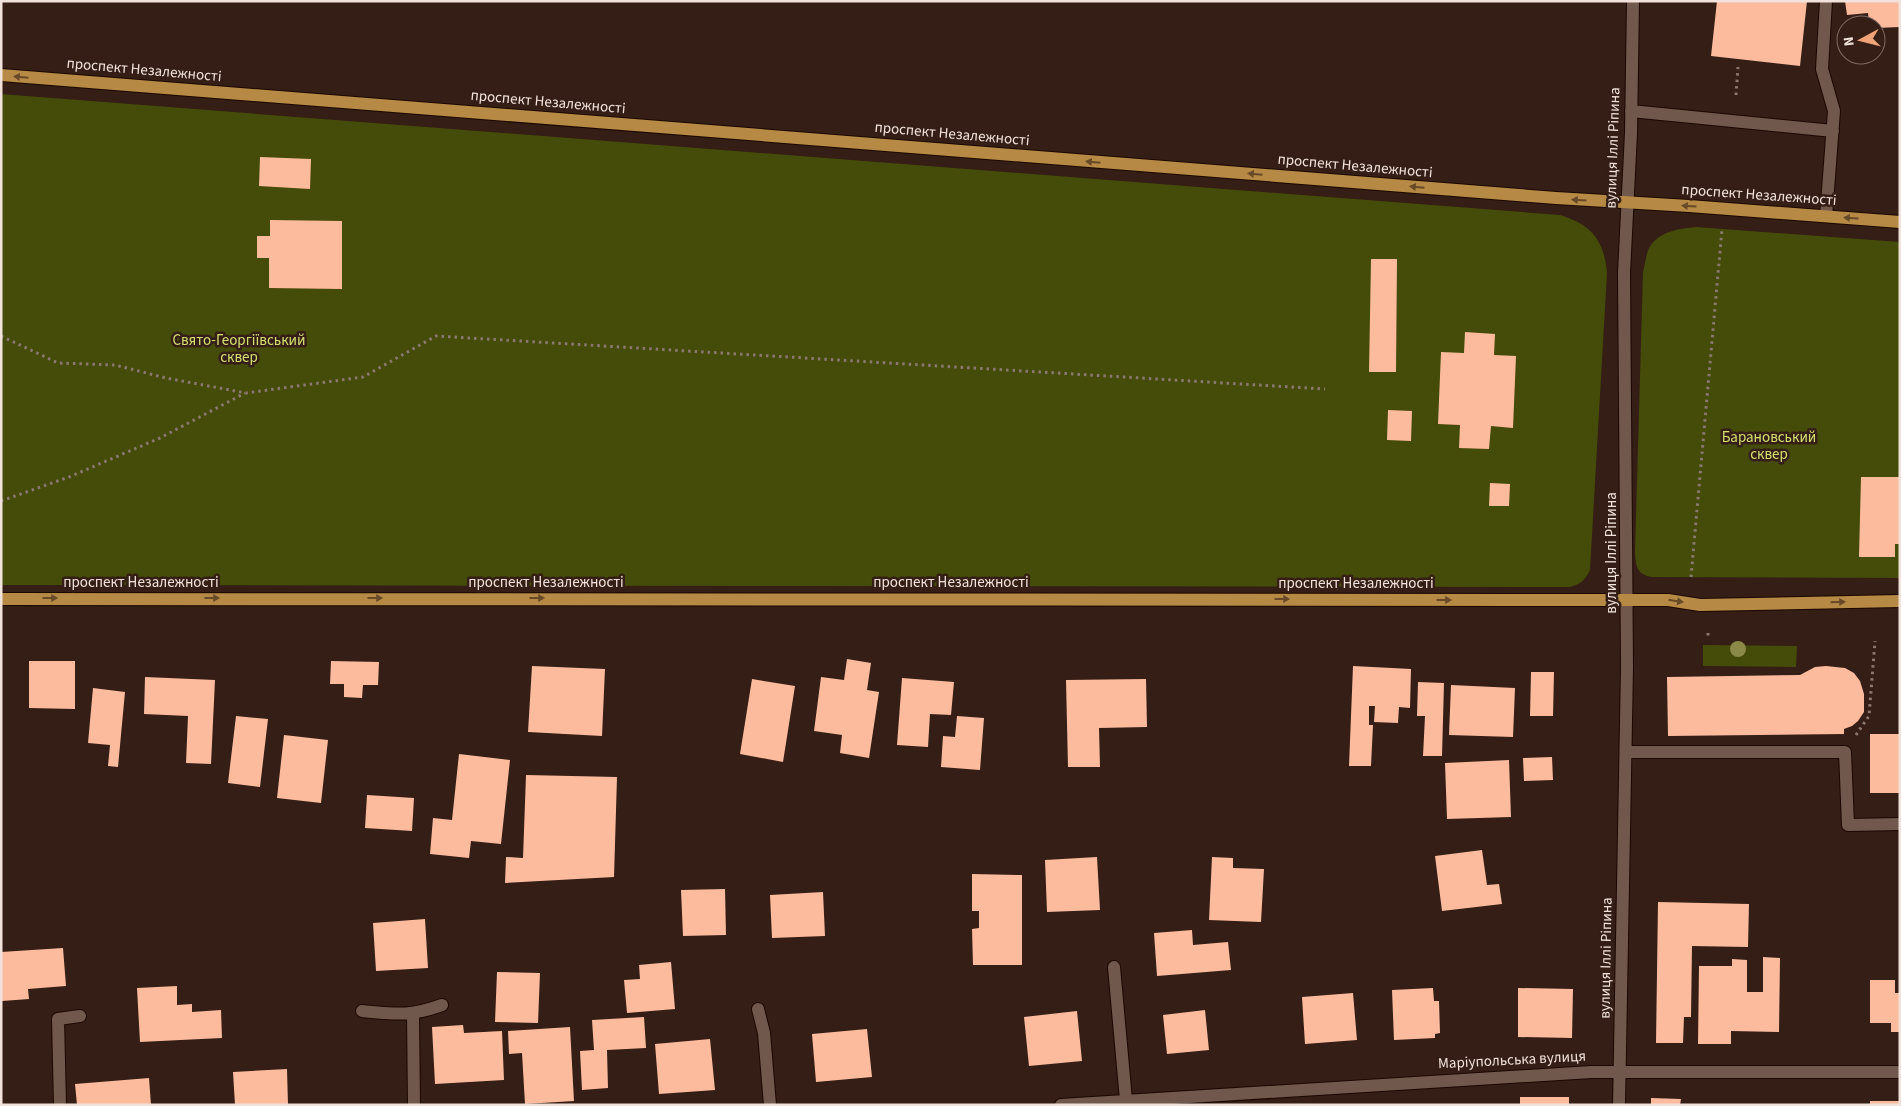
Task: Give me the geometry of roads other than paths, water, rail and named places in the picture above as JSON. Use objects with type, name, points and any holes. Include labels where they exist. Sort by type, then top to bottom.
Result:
[{"type":"main road","name":"проспект Незалежності","points":[[1,75],[1546,198],[1900,222]]},
{"type":"main road","name":"проспект Незалежності","points":[[1,599],[1668,600],[1700,605],[1900,601]]},
{"type":"street","name":"вулиця Іллі Ріпина","points":[[1619,1105],[1628,600],[1624,273],[1631,112],[1633,1]]},
{"type":"street","points":[[1826,1],[1822,69],[1834,111],[1826,216]]},
{"type":"street","points":[[1631,112],[1833,131]]},
{"type":"street","points":[[1626,752],[1846,752],[1848,825],[1900,824]]},
{"type":"street","points":[[1114,967],[1126,1100]]},
{"type":"street","points":[[362,1011],[404,1015],[442,1005]]},
{"type":"street","points":[[758,1009],[764,1033],[770,1105]]},
{"type":"street","points":[[413,1014],[414,1105]]},
{"type":"street","points":[[60,1105],[58,1019],[80,1016]]},
{"type":"street","name":"Маріупольська вулиця","points":[[1061,1105],[1591,1072],[1900,1072]]},
{"type":"park label","name":"Свято-Георгіївський сквер","points":[[239,348]]},
{"type":"park label","name":"Барановський сквер","points":[[1769,446]]}]
